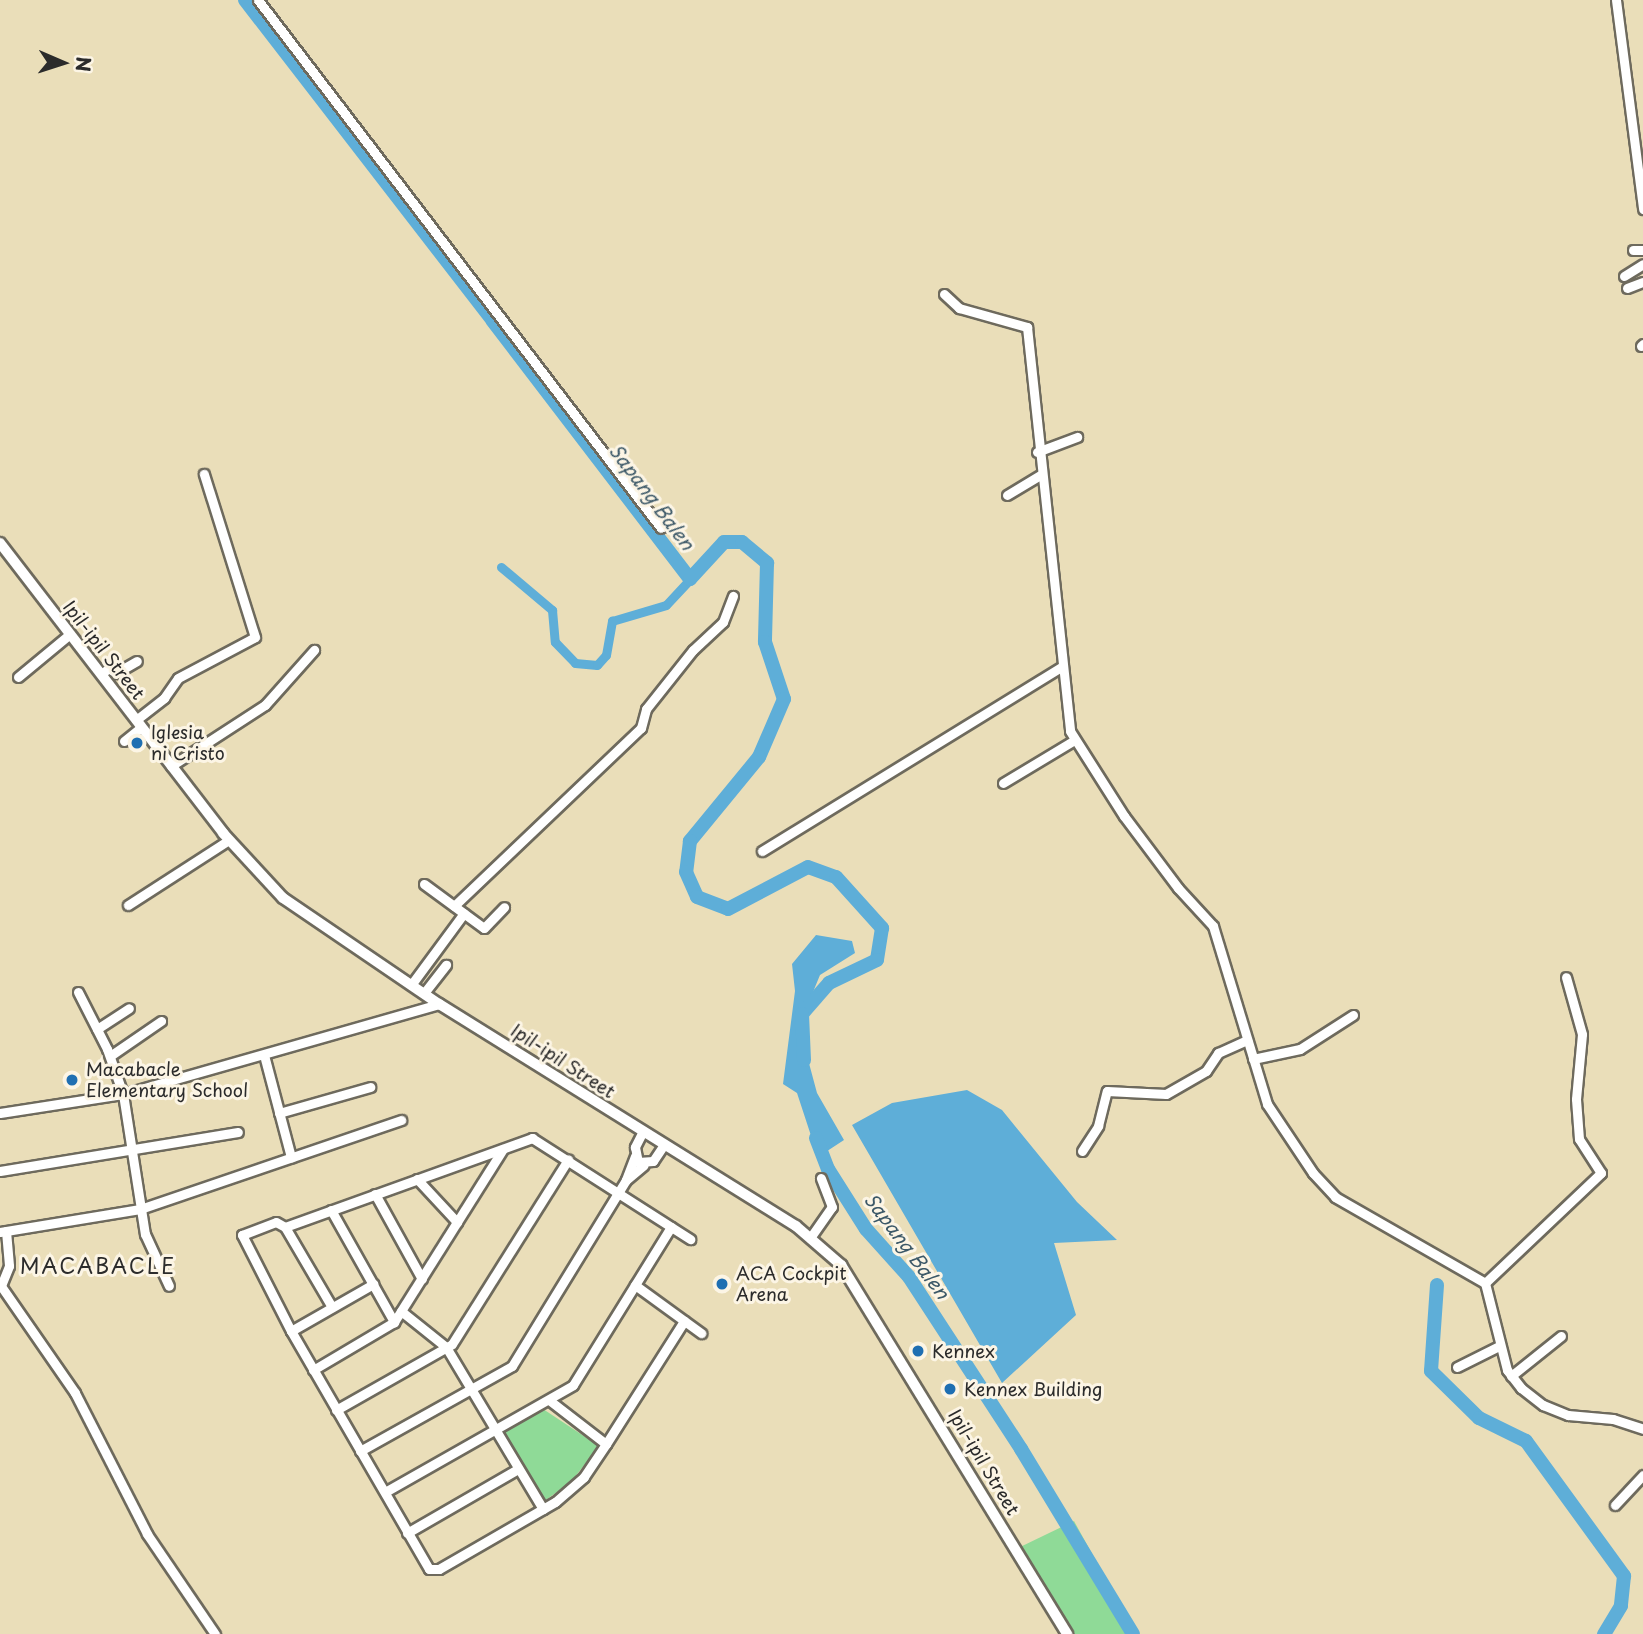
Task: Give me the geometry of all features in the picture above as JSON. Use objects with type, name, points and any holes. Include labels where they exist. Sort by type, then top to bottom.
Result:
[{"type":"street","points":[[258,0],[661,528]]},
{"type":"street","points":[[1616,0],[1643,209]]},
{"type":"street","points":[[1633,250],[1643,250]]},
{"type":"street","points":[[1624,276],[1643,264]]},
{"type":"street","points":[[1628,288],[1643,282]]},
{"type":"street","points":[[944,294],[959,309],[1027,327],[1037,453],[1061,667],[1073,741],[1178,888],[1213,926],[1253,1059],[1277,1120],[1335,1198],[1485,1283],[1499,1346],[1511,1376],[1543,1405],[1579,1418],[1613,1419],[1643,1429]]},
{"type":"street","points":[[1037,453],[1077,437]]},
{"type":"street","points":[[124,741],[164,698],[178,678],[254,637],[204,474]]},
{"type":"street","points":[[1007,495],[1040,475]]},
{"type":"street","name":"Ipil-ipil Street","points":[[0,543],[229,841],[283,898],[439,1004],[810,1238],[841,1265],[871,1308],[1067,1634]]},
{"type":"street","points":[[454,906],[641,728],[646,709],[693,650],[723,622],[733,596]]},
{"type":"street","points":[[18,677],[70,634]]},
{"type":"street","points":[[171,766],[265,705],[314,650]]},
{"type":"street","points":[[101,674],[109,668],[118,673],[137,661]]},
{"type":"street","points":[[762,851],[1061,667]]},
{"type":"street","points":[[1003,783],[1073,741]]},
{"type":"street","points":[[128,905],[229,841]]},
{"type":"street","points":[[424,884],[484,928],[504,907]]},
{"type":"street","points":[[411,985],[464,913]]},
{"type":"street","points":[[424,993],[446,965]]},
{"type":"street","points":[[1485,1283],[1601,1173],[1579,1139],[1576,1099],[1582,1034],[1566,976]]},
{"type":"street","points":[[78,992],[110,1056],[123,1094],[145,1234],[169,1286]]},
{"type":"street","points":[[0,1112],[123,1094],[439,1004]]},
{"type":"street","points":[[97,1029],[129,1009]]},
{"type":"street","points":[[1253,1059],[1300,1049],[1353,1015]]},
{"type":"street","points":[[110,1056],[161,1021]]},
{"type":"street","points":[[1082,1151],[1098,1126],[1107,1091],[1166,1094],[1206,1071],[1218,1053],[1247,1040]]},
{"type":"street","points":[[264,1055],[291,1157]]},
{"type":"street","points":[[279,1113],[370,1087]]},
{"type":"street","points":[[215,1634],[147,1534],[75,1393],[1,1286],[9,1266],[3,1232],[140,1209],[401,1120]]},
{"type":"street","points":[[0,1171],[133,1152],[238,1132]]},
{"type":"street","points":[[360,1451],[512,1366],[619,1194],[642,1133]]},
{"type":"street","points":[[285,1227],[532,1138],[690,1238]]},
{"type":"street","points":[[626,1180],[653,1161],[663,1146]]},
{"type":"street","points":[[313,1370],[394,1322],[503,1149]]},
{"type":"street","points":[[635,1156],[644,1165]]},
{"type":"street","points":[[336,1410],[446,1347],[568,1160]]},
{"type":"street","points":[[810,1238],[832,1207],[821,1178]]},
{"type":"street","points":[[417,1179],[457,1222]]},
{"type":"street","points":[[375,1194],[422,1279]]},
{"type":"street","points":[[331,1210],[394,1322]]},
{"type":"street","points":[[332,1307],[285,1227],[276,1222],[241,1238],[290,1331],[385,1492],[426,1568],[439,1569],[543,1509],[584,1477],[684,1321]]},
{"type":"street","points":[[385,1492],[573,1385],[671,1227]]},
{"type":"street","points":[[290,1331],[373,1283]]},
{"type":"street","points":[[635,1285],[701,1333]]},
{"type":"street","points":[[401,1311],[446,1347],[543,1509]]},
{"type":"street","points":[[1511,1376],[1561,1336]]},
{"type":"street","points":[[1457,1367],[1499,1346]]},
{"type":"street","points":[[549,1400],[606,1444]]},
{"type":"street","points":[[407,1533],[518,1469]]},
{"type":"street","points":[[1615,1505],[1643,1475]]},
{"type":"green space","points":[[543,1409],[599,1446],[571,1482],[543,1502],[500,1432]]},
{"type":"green space","points":[[1074,1521],[1136,1634],[1063,1634],[1016,1549]]},
{"type":"water","points":[[816,935],[852,941],[855,953],[820,975],[799,1026],[817,1093],[844,1140],[818,1157],[797,1093],[783,1084],[795,991],[792,964]]},
{"type":"water","points":[[967,1090],[1002,1110],[1077,1202],[1117,1240],[1054,1243],[1076,1315],[1002,1383],[852,1125],[892,1103]]},
{"type":"waterway","name":"Sapang Balen","points":[[245,0],[490,317]]},
{"type":"waterway","name":"Sapang Balen","points":[[492,320],[690,579],[724,542],[742,542],[767,563],[765,642],[784,699],[759,757],[690,841],[686,872],[697,897],[728,909],[808,867],[836,877],[882,928],[877,960],[829,983],[802,1014],[804,1060]]},
{"type":"waterway","points":[[501,567],[552,610],[555,642],[575,663],[597,665],[606,655],[612,621],[666,605],[690,579]]},
{"type":"waterway","name":"Sapang Balen","points":[[816,1138],[828,1169],[866,1229],[909,1277],[1021,1449],[1133,1634]]},
{"type":"waterway","points":[[1437,1285],[1431,1371],[1479,1418],[1526,1441],[1624,1576],[1621,1606],[1604,1634]]},
{"type":"place","name":"Iglesia ni Cristo","points":[[137,743]]},
{"type":"place","name":"Macabacle Elementary School","points":[[72,1080]]},
{"type":"place","name":"ACA Cockpit Arena","points":[[722,1284]]},
{"type":"place","name":"Kennex","points":[[918,1351]]},
{"type":"place","name":"Kennex Building","points":[[950,1389]]},
{"type":"district","name":"MACABACLE","points":[[98,1265]]}]
